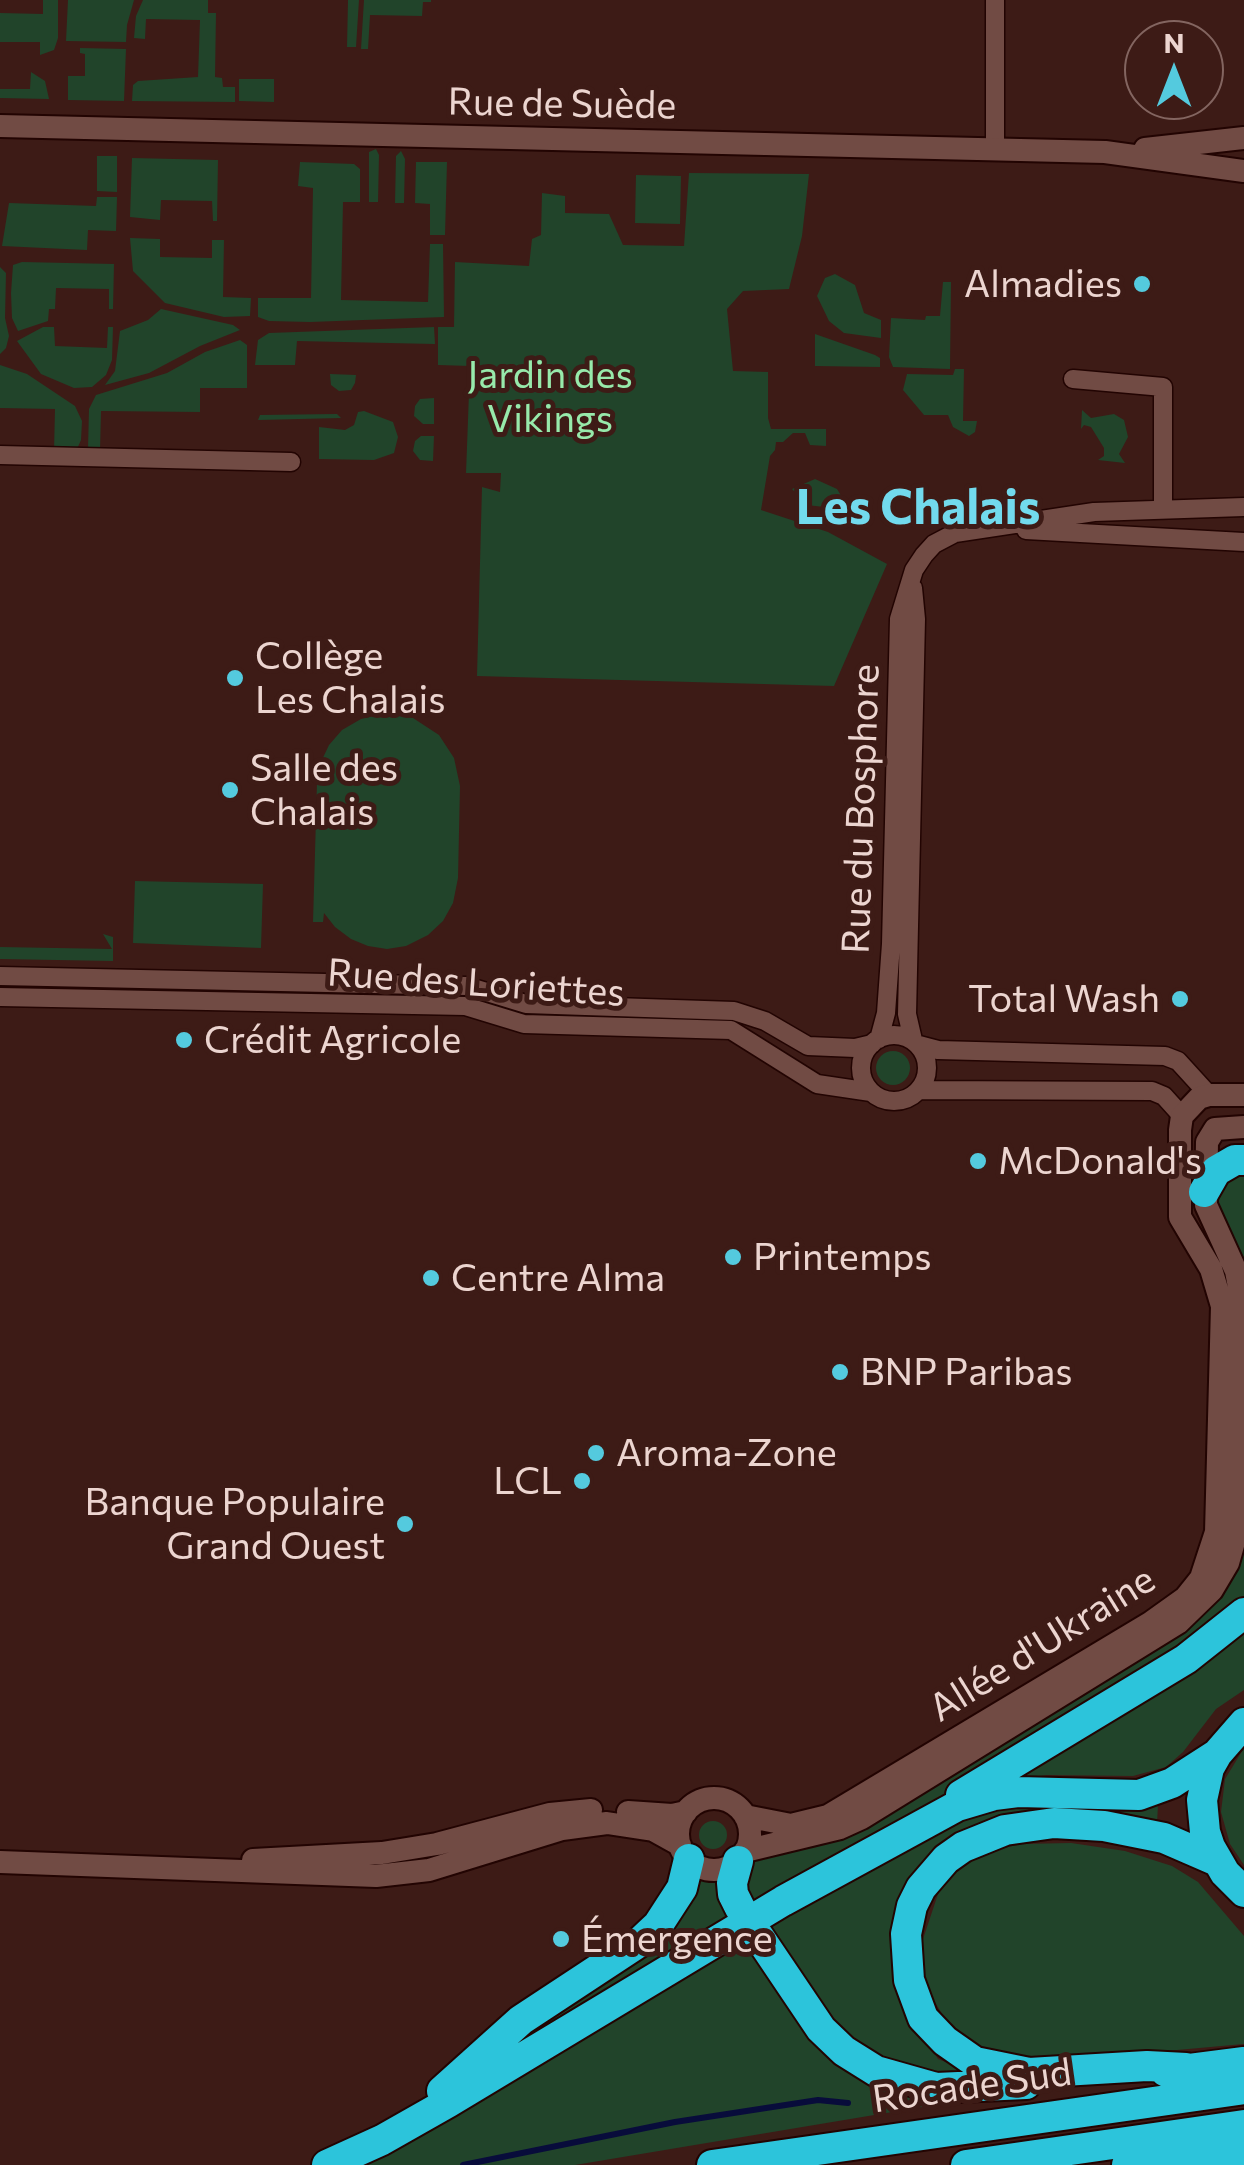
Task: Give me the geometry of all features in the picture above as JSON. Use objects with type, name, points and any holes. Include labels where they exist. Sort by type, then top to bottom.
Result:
[{"type":"highway","points":[[1204,1192],[1216,1171],[1235,1160],[1244,1160]]},
{"type":"highway","points":[[925,1821],[1186,1659],[1244,1613]]},
{"type":"highway","points":[[327,2165],[382,2140],[477,2086],[782,1901],[925,1821],[994,1795],[1139,1795],[1172,1783],[1216,1754],[1244,1724]]},
{"type":"highway","points":[[1216,1754],[1205,1784],[1202,1816],[1217,1861],[1244,1892]]},
{"type":"highway","points":[[1186,2068],[1147,2066],[1029,2073],[975,2062],[945,2042],[923,2018],[909,1980],[906,1934],[912,1906],[932,1874],[962,1847],[1005,1830],[1054,1823],[1104,1826],[1164,1838],[1217,1861]]},
{"type":"highway","points":[[431,2110],[441,2092],[520,2020],[649,1933],[682,1888],[685,1852]]},
{"type":"highway","points":[[742,1856],[732,1883],[748,1921],[821,2030],[859,2061],[896,2078],[960,2089],[1146,2076],[1244,2062]]},
{"type":"highway","name":"Rocade Sud","points":[[712,2165],[1244,2089]]},
{"type":"highway","name":"Rocade Sud","points":[[966,2165],[1244,2126]]},
{"type":"highway","points":[[1127,2165],[1244,2155]]},
{"type":"highway","points":[[1196,2165],[1244,2155]]},
{"type":"street","points":[[995,0],[995,149]]},
{"type":"street","name":"Rue de Suède","points":[[0,126],[1122,152],[1244,138]]},
{"type":"street","name":"Rue de Suède","points":[[1122,152],[1244,172]]},
{"type":"street","points":[[1073,379],[1162,387],[1162,510]]},
{"type":"street","points":[[0,454],[291,462]]},
{"type":"street","name":"Rue du Bosphore","points":[[876,1041],[886,1013],[891,944],[899,619],[914,570],[934,544],[955,533],[1094,512],[1244,507]]},
{"type":"street","name":"Rue du Bosphore","points":[[996,528],[1244,542]]},
{"type":"street","name":"Rue du Bosphore","points":[[912,583],[916,618],[906,1014],[916,1043]]},
{"type":"street","name":"Rue des Loriettes","points":[[0,976],[467,986],[526,1004],[734,1011],[765,1021],[808,1046],[855,1048],[876,1041]]},
{"type":"street","name":"Rue des Loriettes","points":[[0,997],[465,1006],[524,1024],[731,1030],[818,1084],[870,1092]]},
{"type":"street","points":[[1208,1094],[1178,1061],[1165,1056],[938,1050],[896,1035],[876,1041],[864,1054],[862,1069],[864,1084],[870,1092],[886,1100],[900,1101],[920,1090],[1152,1091],[1164,1096],[1182,1116],[1192,1102],[1208,1094],[1244,1094]]},
{"type":"street","points":[[916,1043],[926,1069],[920,1090]]},
{"type":"street","name":"Allée d'Ukraine","points":[[686,1812],[704,1800],[720,1799],[738,1806],[746,1816],[790,1825],[828,1816],[1126,1638],[1185,1598],[1201,1578],[1216,1532],[1222,1306],[1210,1269],[1180,1218],[1182,1116]]},
{"type":"street","name":"Allée d'Ukraine","points":[[140,1866],[302,1875],[403,1874],[588,1824],[653,1830],[698,1866],[718,1870],[742,1856],[862,1818],[1178,1624],[1212,1590],[1228,1563],[1237,1531],[1243,1308],[1236,1271],[1208,1215],[1204,1192],[1209,1135],[1224,1127],[1244,1127]]},
{"type":"street","points":[[0,1862],[140,1866],[382,1853],[437,1844],[520,1821],[601,1810],[656,1815],[686,1812],[679,1828],[685,1852]]},
{"type":"street","points":[[742,1856],[750,1834],[746,1816]]},
{"type":"green space","points":[[43,0],[58,0],[58,38],[54,50],[40,55],[40,42],[0,42],[0,13],[43,14]]},
{"type":"green space","points":[[68,0],[134,0],[126,42],[66,41]]},
{"type":"green space","points":[[143,0],[208,0],[208,13],[216,13],[215,77],[222,78],[223,87],[235,87],[235,102],[132,101],[133,85],[138,81],[198,77],[200,20],[146,19],[145,39],[134,38],[136,16]]},
{"type":"green space","points":[[348,0],[359,0],[356,47],[347,47]]},
{"type":"green space","points":[[364,0],[431,2],[423,2],[422,16],[370,15],[368,49],[361,49]]},
{"type":"green space","points":[[80,48],[126,49],[124,101],[68,100],[68,76],[85,76],[85,54],[80,53]]},
{"type":"green space","points":[[31,72],[45,81],[49,99],[0,98],[0,89],[30,89]]},
{"type":"green space","points":[[239,79],[274,79],[274,102],[239,101]]},
{"type":"green space","points":[[376,149],[378,202],[369,202],[369,152]]},
{"type":"green space","points":[[401,151],[405,159],[404,203],[395,203],[396,156]]},
{"type":"green space","points":[[97,156],[117,156],[117,192],[97,191]]},
{"type":"green space","points":[[132,158],[218,160],[217,221],[213,221],[212,201],[161,200],[160,220],[130,217]]},
{"type":"green space","points":[[300,162],[354,164],[360,169],[360,202],[343,202],[341,300],[428,302],[430,244],[443,244],[444,317],[310,322],[258,317],[258,298],[311,298],[313,188],[298,186]]},
{"type":"green space","points":[[416,162],[447,162],[445,235],[430,235],[430,204],[415,203]]},
{"type":"green space","name":"Jardin des Vikings","points":[[689,173],[809,174],[802,236],[789,289],[743,291],[727,309],[733,371],[768,372],[771,429],[826,429],[826,446],[810,445],[805,433],[793,433],[783,442],[776,442],[761,510],[828,532],[887,564],[834,686],[477,676],[482,487],[500,492],[501,473],[466,473],[470,366],[438,365],[438,327],[454,327],[455,262],[529,266],[532,239],[541,235],[542,193],[565,196],[565,213],[609,214],[623,245],[684,246]]},
{"type":"green space","points":[[636,175],[681,176],[680,224],[635,223]]},
{"type":"green space","points":[[97,197],[117,197],[116,231],[88,230],[87,250],[2,246],[9,203],[96,206]]},
{"type":"green space","points":[[130,238],[160,239],[160,257],[212,258],[212,240],[224,240],[223,297],[251,298],[250,316],[224,317],[165,303],[133,271]]},
{"type":"green space","points":[[114,264],[113,309],[109,309],[109,289],[56,288],[55,309],[49,309],[48,321],[18,331],[12,318],[11,293],[13,265]]},
{"type":"green space","points":[[0,267],[6,273],[5,318],[9,336],[0,354]]},
{"type":"green space","points":[[835,274],[855,285],[864,313],[881,320],[881,338],[844,333],[829,321],[817,296],[825,278]]},
{"type":"green space","points":[[943,282],[951,282],[950,369],[893,367],[889,357],[891,318],[925,320],[926,316],[940,316]]},
{"type":"green space","points":[[161,309],[233,325],[240,330],[149,373],[105,385],[115,371],[120,331],[148,320]]},
{"type":"green space","points":[[43,327],[54,327],[55,346],[107,348],[108,327],[113,327],[112,360],[106,375],[92,387],[74,388],[41,374],[17,341]]},
{"type":"green space","points":[[434,327],[435,344],[297,341],[295,365],[255,365],[258,340],[269,333]]},
{"type":"green space","points":[[815,334],[875,355],[880,358],[880,367],[815,366]]},
{"type":"green space","points":[[240,340],[247,345],[247,388],[200,388],[200,412],[101,411],[100,451],[88,449],[89,409],[96,395],[167,373],[205,352]]},
{"type":"green space","points":[[0,365],[27,374],[75,406],[82,421],[77,449],[54,451],[55,409],[0,408]]},
{"type":"green space","points":[[955,369],[964,369],[963,421],[977,421],[975,432],[969,436],[953,427],[948,415],[924,415],[903,390],[907,374],[953,375]]},
{"type":"green space","points":[[330,374],[356,375],[355,383],[351,390],[339,391],[331,385]]},
{"type":"green space","points":[[434,398],[434,424],[423,424],[414,416],[415,406],[420,399]]},
{"type":"green space","points":[[1082,410],[1091,418],[1114,414],[1124,420],[1128,437],[1119,454],[1125,463],[1098,460],[1104,456],[1104,448],[1091,427],[1084,425],[1081,429]]},
{"type":"green space","points":[[358,412],[393,422],[398,437],[394,453],[374,460],[319,459],[319,427],[345,430],[354,425]]},
{"type":"green space","points":[[337,414],[341,418],[258,420],[260,415]]},
{"type":"green space","points":[[421,436],[434,436],[433,461],[420,460],[413,451],[415,441]]},
{"type":"green space","points":[[815,479],[837,489],[845,502],[824,507],[807,505],[792,489]]},
{"type":"green space","points":[[383,714],[413,718],[439,735],[454,758],[460,786],[458,878],[453,903],[443,921],[428,935],[406,946],[387,949],[351,939],[324,913],[323,922],[313,922],[320,764],[342,730],[361,719]]},
{"type":"green space","points":[[135,881],[263,884],[261,948],[133,943]]},
{"type":"green space","points":[[103,934],[113,937],[113,961],[0,959],[0,947],[112,949]]},
{"type":"green space","points":[[893,1051],[905,1056],[910,1068],[905,1080],[893,1085],[881,1080],[876,1068],[881,1056]]},
{"type":"green space","points":[[1244,1172],[1244,1258],[1215,1205],[1223,1180]]},
{"type":"green space","points":[[1244,1544],[1244,1605],[974,1778],[749,1906],[743,1867],[755,1858],[854,1834]]},
{"type":"green space","points":[[1244,1624],[1244,1690],[1216,1709],[1183,1752],[1166,1767],[1133,1776],[1047,1775],[1004,1781]]},
{"type":"green space","points":[[1244,1748],[1244,1865],[1230,1844],[1221,1812],[1225,1779]]},
{"type":"green space","points":[[1154,1799],[1158,1805],[1157,1824],[1078,1812],[929,1867],[904,2005],[938,2059],[985,2078],[920,2075],[869,2051],[834,2028],[762,1928],[982,1808]]},
{"type":"green space","points":[[713,1821],[723,1825],[727,1835],[723,1845],[713,1849],[703,1845],[699,1835],[703,1825]]},
{"type":"green space","points":[[1071,1843],[1125,1851],[1172,1866],[1198,1882],[1244,1936],[1244,2044],[1043,2062],[1010,2059],[971,2043],[944,2017],[928,1991],[923,1968],[922,1942],[939,1891],[958,1869],[986,1852],[1021,1844]]},
{"type":"green space","points":[[697,1875],[718,1878],[737,1912],[494,2063]]},
{"type":"green space","points":[[751,1936],[817,2038],[964,2100],[575,2165],[350,2165]]},
{"type":"waterway","points":[[463,2165],[675,2122],[818,2100],[848,2103]]},
{"type":"place","name":"Almadies","points":[[1142,284]]},
{"type":"place","name":"Collège Les Chalais","points":[[235,678]]},
{"type":"place","name":"Salle des Chalais","points":[[230,790]]},
{"type":"place","name":"Total Wash","points":[[1180,999]]},
{"type":"place","name":"Crédit Agricole","points":[[184,1040]]},
{"type":"place","name":"McDonald's","points":[[978,1161]]},
{"type":"place","name":"Printemps","points":[[733,1257]]},
{"type":"place","name":"Centre Alma","points":[[431,1278]]},
{"type":"place","name":"BNP Paribas","points":[[840,1372]]},
{"type":"place","name":"Aroma-Zone","points":[[596,1453]]},
{"type":"place","name":"LCL","points":[[582,1481]]},
{"type":"place","name":"Banque Populaire Grand Ouest","points":[[405,1524]]},
{"type":"place","name":"Émergence","points":[[561,1939]]},
{"type":"district","name":"Les Chalais","points":[[918,508]]}]
